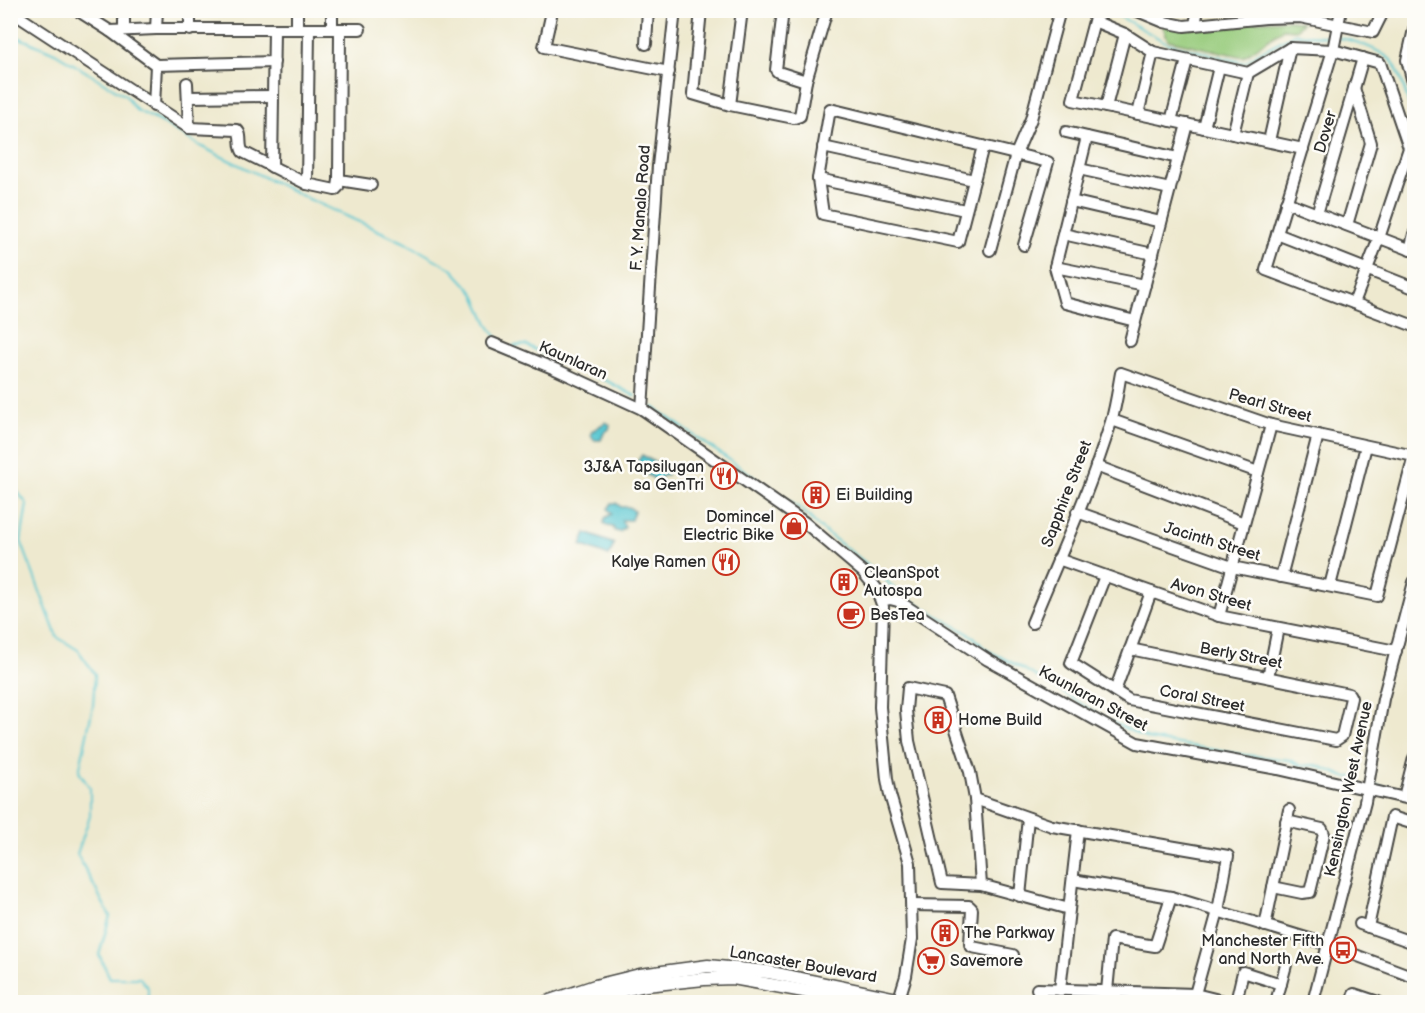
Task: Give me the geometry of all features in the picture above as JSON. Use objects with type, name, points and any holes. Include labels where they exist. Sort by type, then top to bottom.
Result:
[{"type":"main road","name":"Lancaster Boulevard","points":[[548,1002],[595,986],[640,975],[708,966],[768,972],[898,1001],[912,1002]]},
{"type":"main road","name":"Lancaster Boulevard","points":[[582,1002],[646,985],[723,978],[769,984],[863,1002]]},
{"type":"street","points":[[14,10],[15,14],[189,128],[239,131],[241,150],[307,183],[335,190],[339,180],[336,29],[332,10]]},
{"type":"street","points":[[124,10],[124,29]]},
{"type":"street","points":[[156,10],[156,29]]},
{"type":"street","points":[[190,10],[190,30]]},
{"type":"street","points":[[297,10],[297,29]]},
{"type":"street","points":[[646,44],[648,10]]},
{"type":"street","name":"F. Y. Manalo Road","points":[[642,409],[658,166],[675,10]]},
{"type":"street","points":[[701,10],[692,92],[730,105],[794,118],[800,116],[806,81],[827,10]]},
{"type":"street","points":[[730,105],[742,10]]},
{"type":"street","points":[[783,10],[776,70],[806,81]]},
{"type":"street","points":[[990,250],[1016,154],[1032,119],[1060,10]]},
{"type":"street","points":[[1135,10],[1164,22],[1184,26],[1232,16],[1301,14],[1338,27],[1373,32],[1384,10]]},
{"type":"street","points":[[1164,22],[1166,10]]},
{"type":"street","points":[[1196,24],[1198,10]]},
{"type":"street","points":[[1341,10],[1333,47],[1266,270],[1414,326]]},
{"type":"street","points":[[83,12],[156,64],[274,62]]},
{"type":"street","points":[[551,16],[544,47],[669,72]]},
{"type":"street","points":[[1303,148],[1073,100],[1094,21],[1125,34],[1153,52],[1248,73],[1290,48],[1333,47],[1380,63],[1412,148],[1354,303]]},
{"type":"street","points":[[110,31],[124,29],[360,29]]},
{"type":"street","points":[[272,166],[274,29]]},
{"type":"street","points":[[307,183],[309,30]]},
{"type":"street","points":[[1414,30],[1412,52],[1407,60],[1414,86]]},
{"type":"street","points":[[1106,107],[1125,34]]},
{"type":"street","points":[[1269,141],[1290,48]]},
{"type":"street","points":[[1138,114],[1153,52]]},
{"type":"street","name":"Dover","points":[[1317,214],[1363,58]]},
{"type":"street","points":[[1171,121],[1187,60]]},
{"type":"street","points":[[154,106],[156,64]]},
{"type":"street","points":[[1204,128],[1219,67]]},
{"type":"street","points":[[1233,134],[1248,73]]},
{"type":"street","points":[[187,83],[189,128]]},
{"type":"street","points":[[1347,225],[1371,143],[1354,88]]},
{"type":"street","points":[[188,97],[273,96]]},
{"type":"street","points":[[983,146],[958,242],[823,214],[818,178],[830,109],[983,146],[1016,154],[1048,162],[1024,244]]},
{"type":"street","points":[[1130,341],[1187,124]]},
{"type":"street","points":[[1066,132],[1178,158]]},
{"type":"street","points":[[1087,137],[1055,267],[1065,303],[1135,321]]},
{"type":"street","points":[[823,147],[974,180]]},
{"type":"street","points":[[1080,169],[1170,189]]},
{"type":"street","points":[[818,178],[965,210]]},
{"type":"street","points":[[339,180],[370,185]]},
{"type":"street","points":[[1071,201],[1161,222]]},
{"type":"street","points":[[1286,202],[1412,250],[1414,234]]},
{"type":"street","points":[[1063,234],[1153,254]]},
{"type":"street","points":[[1277,234],[1414,288]]},
{"type":"street","points":[[1055,267],[1144,285]]},
{"type":"street","name":"Kaunlaran","points":[[492,343],[642,409],[804,522],[871,579],[882,601]]},
{"type":"street","name":"Sapphire Street","points":[[1032,623],[1096,466],[1112,420],[1121,373]]},
{"type":"street","name":"Pearl Street","points":[[1121,373],[1271,425],[1414,456]]},
{"type":"street","points":[[1112,420],[1258,472]]},
{"type":"street","points":[[1219,616],[1271,425]]},
{"type":"street","points":[[1281,577],[1318,435]]},
{"type":"street","points":[[1330,586],[1366,446]]},
{"type":"street","name":"Jacinth Street","points":[[1077,512],[1232,567],[1377,596],[1414,456]]},
{"type":"street","points":[[1096,466],[1244,523]]},
{"type":"street","name":"Avon Street","points":[[1058,559],[1219,616],[1396,651]]},
{"type":"street","name":"Coral Street","points":[[1105,576],[1071,663],[1129,700],[1336,740]]},
{"type":"street","name":"Kensington West Avenue","points":[[1313,1002],[1368,788],[1377,729],[1414,582]]},
{"type":"street","points":[[1115,691],[1150,592]]},
{"type":"street","name":"Kaunlaran Street","points":[[882,601],[890,599],[898,601],[988,660],[1137,743],[1258,765],[1409,798]]},
{"type":"street","points":[[882,601],[884,617],[880,695],[882,731],[890,795],[910,863],[912,905],[909,961],[898,1001]]},
{"type":"street","points":[[1268,677],[1278,628]]},
{"type":"street","name":"Berly Street","points":[[1130,649],[1346,693],[1351,698],[1342,736],[1336,740]]},
{"type":"street","points":[[981,885],[975,799],[970,772],[945,696],[908,688],[906,710],[909,741],[942,883],[981,885],[1069,909]]},
{"type":"street","points":[[1409,798],[1414,758]]},
{"type":"street","points":[[975,799],[1052,826],[1228,856],[1218,911],[1195,994]]},
{"type":"street","points":[[1265,926],[1273,886],[1288,815],[1322,829],[1324,834],[1310,892],[1302,893],[1273,886]]},
{"type":"street","points":[[1020,896],[1028,818]]},
{"type":"street","points":[[1414,824],[1392,818],[1364,926],[1414,941]]},
{"type":"street","points":[[1060,990],[1078,830]]},
{"type":"street","points":[[1072,880],[1171,897],[1329,945],[1414,977]]},
{"type":"street","points":[[1107,991],[1112,939],[1155,946],[1171,897]]},
{"type":"street","points":[[912,905],[969,906],[972,909],[970,944],[972,947],[1012,955]]},
{"type":"street","points":[[1276,1002],[1286,964]]},
{"type":"street","points":[[1236,1002],[1243,972],[1281,984]]},
{"type":"street","points":[[1037,989],[1195,994],[1227,1002]]},
{"type":"street","points":[[1351,1002],[1354,994],[1378,1002]]},
{"type":"green space","points":[[1291,20],[1303,22],[1296,30],[1283,29],[1243,57],[1168,40],[1162,24]]},
{"type":"water","points":[[606,422],[610,425],[609,429],[601,440],[594,440],[591,435],[592,431]]},
{"type":"water","points":[[642,455],[666,469],[667,475],[662,476],[658,481],[634,467]]},
{"type":"water","points":[[612,503],[621,507],[629,507],[634,511],[631,520],[621,520],[625,527],[620,532],[604,523],[605,518],[612,514],[608,509]]},
{"type":"water","points":[[586,533],[614,544],[609,556],[581,545]]},
{"type":"waterway","points":[[1108,10],[1169,44],[1244,63],[1295,34],[1332,37]]},
{"type":"waterway","points":[[10,32],[55,53],[126,96],[136,110],[163,123],[200,146],[408,244],[452,269],[474,293],[489,326],[499,341]]},
{"type":"waterway","points":[[1338,38],[1366,46],[1391,60],[1402,81],[1414,127]]},
{"type":"waterway","points":[[513,346],[526,345],[573,369],[607,381],[635,396]]},
{"type":"waterway","points":[[653,407],[802,510],[819,527],[880,574],[897,592],[974,637],[985,649],[1022,668],[1110,721],[1148,739],[1290,760],[1301,766],[1316,765],[1345,777],[1360,777]]},
{"type":"waterway","points":[[10,482],[27,504],[21,541],[57,637],[78,650],[95,674],[93,706],[79,772],[90,788],[90,816],[77,854],[110,916],[99,955],[110,978],[140,978],[148,988],[148,1002]]},
{"type":"waterway","points":[[1374,785],[1395,790]]},
{"type":"place","name":"3J&A Tapsilugan sa GenTri","points":[[724,476]]},
{"type":"place","name":"Ei Building","points":[[816,495]]},
{"type":"place","name":"Domincel Electric Bike","points":[[794,526]]},
{"type":"place","name":"Kalye Ramen","points":[[726,562]]},
{"type":"place","name":"CleanSpot Autospa","points":[[844,582]]},
{"type":"place","name":"BesTea","points":[[851,615]]},
{"type":"place","name":"Home Build","points":[[938,720]]},
{"type":"place","name":"The Parkway","points":[[945,933]]},
{"type":"place","name":"Manchester Fifth and North Ave.","points":[[1343,950]]},
{"type":"place","name":"Savemore","points":[[931,961]]}]
